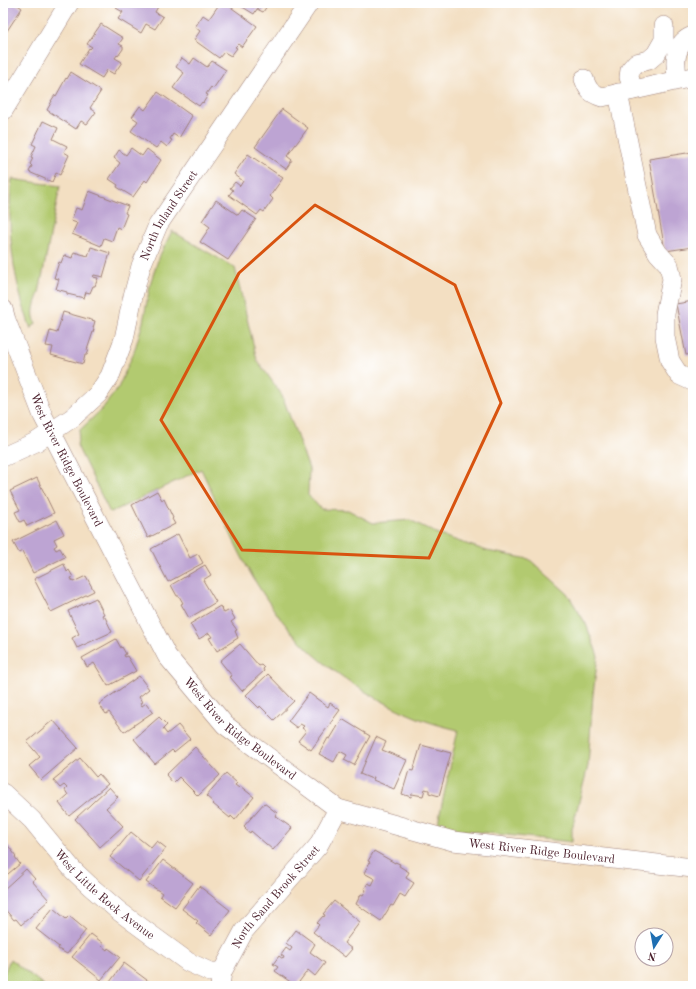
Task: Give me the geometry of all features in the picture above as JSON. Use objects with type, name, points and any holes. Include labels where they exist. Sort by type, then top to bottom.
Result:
[{"type":"street","points":[[3,111],[69,3]]},
{"type":"street","name":"North Inland Street","points":[[3,457],[36,442],[82,410],[98,394],[110,376],[124,339],[141,266],[158,226],[310,3]]},
{"type":"street","points":[[664,26],[664,40],[656,54],[649,60],[636,63],[630,70],[625,91],[647,235],[658,254],[669,265],[672,279],[665,314],[665,337],[670,360],[679,375],[693,384]]},
{"type":"street","points":[[584,79],[588,89],[595,95],[602,97],[686,78],[675,62],[682,43],[693,36]]},
{"type":"street","name":"West River Ridge Boulevard","points":[[3,308],[6,320],[43,416],[167,656],[225,725],[338,809],[452,841],[693,868]]},
{"type":"street","name":"West Little Rock Avenue","points":[[3,793],[32,820],[73,870],[91,888],[120,912],[188,962],[221,979]]},
{"type":"street","name":"North Sand Brook Street","points":[[221,979],[244,931],[318,846],[338,809]]},
{"type":"highlighted area","points":[[315,205],[455,285],[501,403],[429,558],[242,550],[161,420],[239,273]]},
{"type":"green space","points":[[12,179],[60,186],[39,293],[34,308],[36,323],[31,329],[15,274],[12,255],[10,198]]},
{"type":"green space","points":[[172,231],[235,268],[257,360],[282,395],[309,469],[308,495],[321,509],[348,510],[373,523],[410,520],[440,535],[487,551],[529,559],[567,593],[586,624],[598,656],[593,694],[588,766],[572,829],[572,842],[437,827],[458,730],[423,720],[374,697],[342,677],[313,654],[301,642],[276,613],[247,568],[201,469],[110,513],[77,445],[80,430],[102,409],[118,388],[134,352],[143,322],[151,281],[159,257]]},
{"type":"green space","points":[[10,959],[45,986],[3,986],[3,976]]},
{"type":"building","points":[[3,3],[15,3],[22,8],[3,37]]},
{"type":"building","points":[[119,3],[160,3],[155,12],[163,17],[155,29],[146,24],[141,33],[118,19],[123,12],[116,8]]},
{"type":"building","points":[[220,3],[225,3],[257,26],[242,47],[238,44],[231,56],[224,52],[219,58],[194,40],[200,31],[195,27],[203,15],[209,19]]},
{"type":"building","points":[[236,3],[269,3],[263,12],[257,9],[254,14]]},
{"type":"building","points":[[101,24],[123,38],[119,44],[123,46],[123,49],[115,58],[122,62],[114,74],[107,70],[102,78],[79,64],[89,48],[90,49],[92,47],[87,44]]},
{"type":"building","points":[[182,58],[190,64],[194,58],[207,67],[212,61],[226,70],[213,89],[211,87],[206,94],[208,95],[203,103],[202,102],[199,106],[173,88],[184,73],[176,67]]},
{"type":"building","points":[[71,72],[101,91],[90,108],[96,112],[87,124],[81,121],[76,129],[47,110],[51,101],[55,95],[56,96]]},
{"type":"building","points":[[158,92],[192,116],[179,138],[173,134],[170,139],[172,140],[167,147],[161,142],[156,148],[131,131],[138,121],[132,117],[140,106],[145,110]]},
{"type":"building","points":[[282,109],[308,128],[287,156],[292,160],[286,169],[255,147]]},
{"type":"building","points":[[43,121],[58,128],[53,139],[67,146],[64,152],[69,155],[60,175],[56,173],[52,182],[29,172],[32,166],[30,164],[33,158],[31,157],[36,146],[32,144]]},
{"type":"building","points":[[131,148],[142,156],[147,149],[161,160],[147,182],[145,180],[133,197],[117,187],[118,185],[109,179],[120,163],[114,158],[119,150],[126,155]]},
{"type":"building","points":[[693,152],[693,247],[665,251],[649,159]]},
{"type":"building","points":[[248,154],[283,178],[270,196],[273,199],[264,212],[261,210],[257,215],[229,195],[233,190],[230,188],[235,182],[240,186],[243,181],[234,174]]},
{"type":"building","points":[[89,191],[128,206],[125,213],[127,214],[121,229],[117,227],[112,241],[104,238],[101,246],[72,234],[77,223],[71,221],[76,208],[82,210]]},
{"type":"building","points":[[216,200],[238,215],[242,210],[256,219],[228,260],[200,242],[210,227],[202,221]]},
{"type":"building","points":[[91,247],[110,253],[103,277],[94,275],[93,277],[98,278],[90,293],[86,292],[84,298],[67,294],[67,292],[56,289],[59,279],[54,278],[59,262],[61,263],[64,255],[72,258],[74,252],[88,256]]},
{"type":"building","points":[[693,301],[693,354],[686,355],[676,304]]},
{"type":"building","points":[[63,312],[95,321],[87,350],[89,350],[87,355],[85,355],[83,364],[51,355],[53,347],[46,346],[50,331],[57,333]]},
{"type":"building","points":[[37,478],[54,513],[27,526],[24,520],[20,522],[15,512],[20,510],[10,491]]},
{"type":"building","points":[[157,491],[162,500],[164,499],[175,524],[148,538],[132,505]]},
{"type":"building","points":[[57,520],[64,534],[54,539],[57,545],[54,547],[56,550],[60,548],[65,557],[33,573],[22,551],[19,553],[13,542]]},
{"type":"building","points":[[178,534],[190,558],[198,554],[203,563],[168,582],[151,549]]},
{"type":"building","points":[[64,564],[67,572],[69,570],[73,577],[71,578],[73,582],[86,576],[94,591],[51,612],[34,579]]},
{"type":"building","points":[[205,565],[211,575],[203,580],[216,602],[189,618],[181,604],[183,603],[171,585]]},
{"type":"building","points":[[96,598],[104,614],[102,615],[105,617],[112,632],[77,648],[72,638],[79,634],[68,611]]},
{"type":"building","points":[[220,606],[224,613],[230,610],[235,619],[231,622],[237,630],[235,631],[238,638],[217,651],[209,638],[212,637],[209,633],[199,639],[190,624]]},
{"type":"building","points":[[116,639],[126,654],[124,655],[125,657],[127,656],[136,671],[108,686],[94,663],[87,667],[82,658]]},
{"type":"building","points":[[240,644],[259,666],[261,665],[264,668],[264,671],[242,691],[230,677],[232,676],[220,661]]},
{"type":"building","points":[[268,674],[294,701],[274,720],[246,695]]},
{"type":"building","points":[[139,676],[149,689],[139,697],[142,702],[140,703],[142,706],[146,703],[153,712],[124,732],[109,712],[106,714],[99,704]]},
{"type":"building","points":[[309,693],[328,707],[330,703],[340,710],[311,750],[298,741],[306,731],[302,728],[304,726],[300,724],[297,728],[288,721]]},
{"type":"building","points":[[159,717],[167,725],[163,729],[167,734],[178,725],[190,739],[174,752],[172,750],[155,764],[134,739]]},
{"type":"building","points":[[342,719],[370,736],[354,765],[344,760],[347,755],[340,751],[334,762],[319,754],[328,738],[330,739]]},
{"type":"building","points":[[53,720],[78,748],[41,780],[29,766],[40,757],[27,742]]},
{"type":"building","points":[[376,737],[386,742],[382,750],[407,760],[394,789],[373,780],[374,777],[372,779],[360,774]]},
{"type":"building","points":[[421,745],[451,753],[439,796],[429,793],[429,790],[425,789],[423,796],[412,794],[411,797],[402,794],[409,770],[413,771]]},
{"type":"building","points":[[195,747],[220,775],[198,796],[179,777],[173,783],[166,775]]},
{"type":"building","points":[[80,758],[96,777],[99,774],[108,784],[69,816],[59,803],[68,795],[65,790],[67,788],[64,785],[60,788],[53,780]]},
{"type":"building","points":[[226,773],[237,783],[235,785],[239,788],[240,786],[254,797],[235,820],[231,816],[230,818],[213,804],[214,803],[206,796]]},
{"type":"building","points":[[109,787],[118,797],[106,808],[123,826],[100,847],[75,819]]},
{"type":"building","points":[[264,803],[277,813],[275,816],[292,828],[273,850],[251,831],[250,833],[245,829],[246,828],[244,826]]},
{"type":"building","points":[[131,832],[151,848],[157,841],[166,848],[139,881],[110,857]]},
{"type":"building","points":[[6,843],[20,864],[3,878],[3,846]]},
{"type":"building","points":[[374,851],[395,863],[400,864],[399,866],[409,872],[406,878],[414,883],[405,897],[400,894],[381,921],[356,904],[361,894],[363,895],[366,890],[364,889],[368,883],[372,885],[375,879],[364,873],[370,862],[368,861]]},
{"type":"building","points":[[163,860],[193,883],[175,907],[160,896],[162,893],[146,882]]},
{"type":"building","points":[[26,869],[35,879],[32,881],[49,900],[21,925],[16,919],[14,920],[3,907],[3,890]]},
{"type":"building","points":[[199,886],[230,910],[211,935],[196,923],[198,921],[182,909]]},
{"type":"building","points":[[334,901],[360,922],[344,943],[352,949],[345,957],[313,932],[319,925],[317,923],[323,916],[324,917],[325,915],[323,914]]},
{"type":"building","points":[[53,908],[66,919],[69,916],[86,930],[67,954],[58,949],[59,947],[36,929]]},
{"type":"building","points":[[296,930],[315,944],[310,952],[325,963],[315,976],[308,970],[296,986],[275,971],[278,967],[273,964],[279,956],[283,959],[284,957],[281,955],[286,948],[290,951],[292,948],[286,943]]},
{"type":"building","points":[[91,934],[104,944],[102,946],[107,950],[108,948],[120,957],[101,980],[72,957]]},
{"type":"building","points":[[124,963],[155,986],[107,986]]},
{"type":"building","points":[[265,982],[277,986],[263,986]]}]
